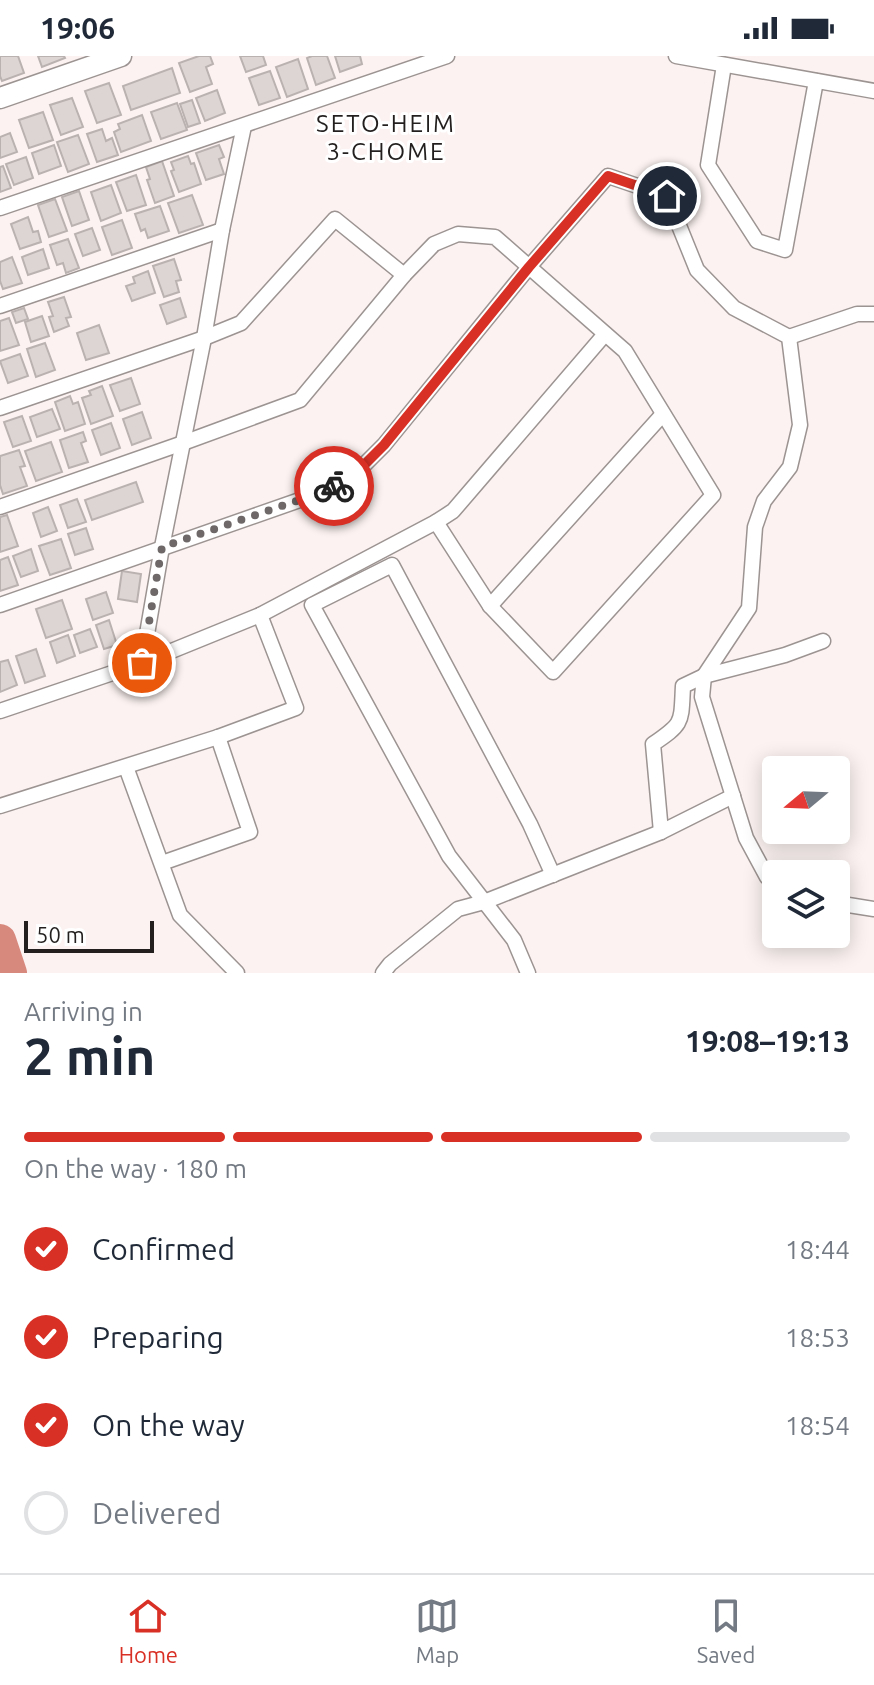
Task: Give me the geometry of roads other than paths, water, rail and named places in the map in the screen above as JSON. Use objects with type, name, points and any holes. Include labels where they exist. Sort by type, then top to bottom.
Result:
[{"type":"street","points":[[0,98],[121,56]]},
{"type":"street","points":[[0,208],[447,56]]},
{"type":"street","points":[[676,56],[874,91]]},
{"type":"street","points":[[724,65],[708,165],[757,241],[785,250],[816,81]]},
{"type":"street","points":[[142,663],[244,126]]},
{"type":"street","points":[[0,605],[314,495],[350,479],[384,445],[529,267],[608,176],[667,196],[697,270],[734,308],[789,337],[857,314],[874,314]]},
{"type":"street","points":[[0,408],[241,323],[335,219],[404,275]]},
{"type":"street","points":[[0,306],[222,230]]},
{"type":"street","points":[[0,507],[300,400],[404,275],[434,244],[458,234],[495,237],[625,351],[713,495],[553,672],[490,606],[436,522]]},
{"type":"street","points":[[0,711],[142,663],[260,615],[436,522],[453,511],[605,334]]},
{"type":"street","points":[[762,868],[746,838],[702,697],[704,676],[749,608],[755,527],[764,501],[790,467],[800,425],[789,337]]},
{"type":"street","points":[[490,606],[663,414]]},
{"type":"street","points":[[528,973],[514,940],[449,856],[312,605],[392,565],[530,824],[553,875]]},
{"type":"street","points":[[0,806],[218,737],[296,708],[260,615]]},
{"type":"street","points":[[661,832],[653,744],[675,729],[681,716],[683,686],[704,676],[785,655],[823,641]]},
{"type":"street","points":[[162,863],[250,832],[218,737]]},
{"type":"street","points":[[126,767],[180,915],[237,973]]},
{"type":"street","points":[[383,973],[458,909],[484,902],[661,832],[733,796]]},
{"type":"street","points":[[850,905],[874,909]]},
{"type":"waterway","points":[[0,940],[11,973]]},
{"type":"district","name":"SETO-HEIM 3-CHOME","points":[[386,138]]}]
